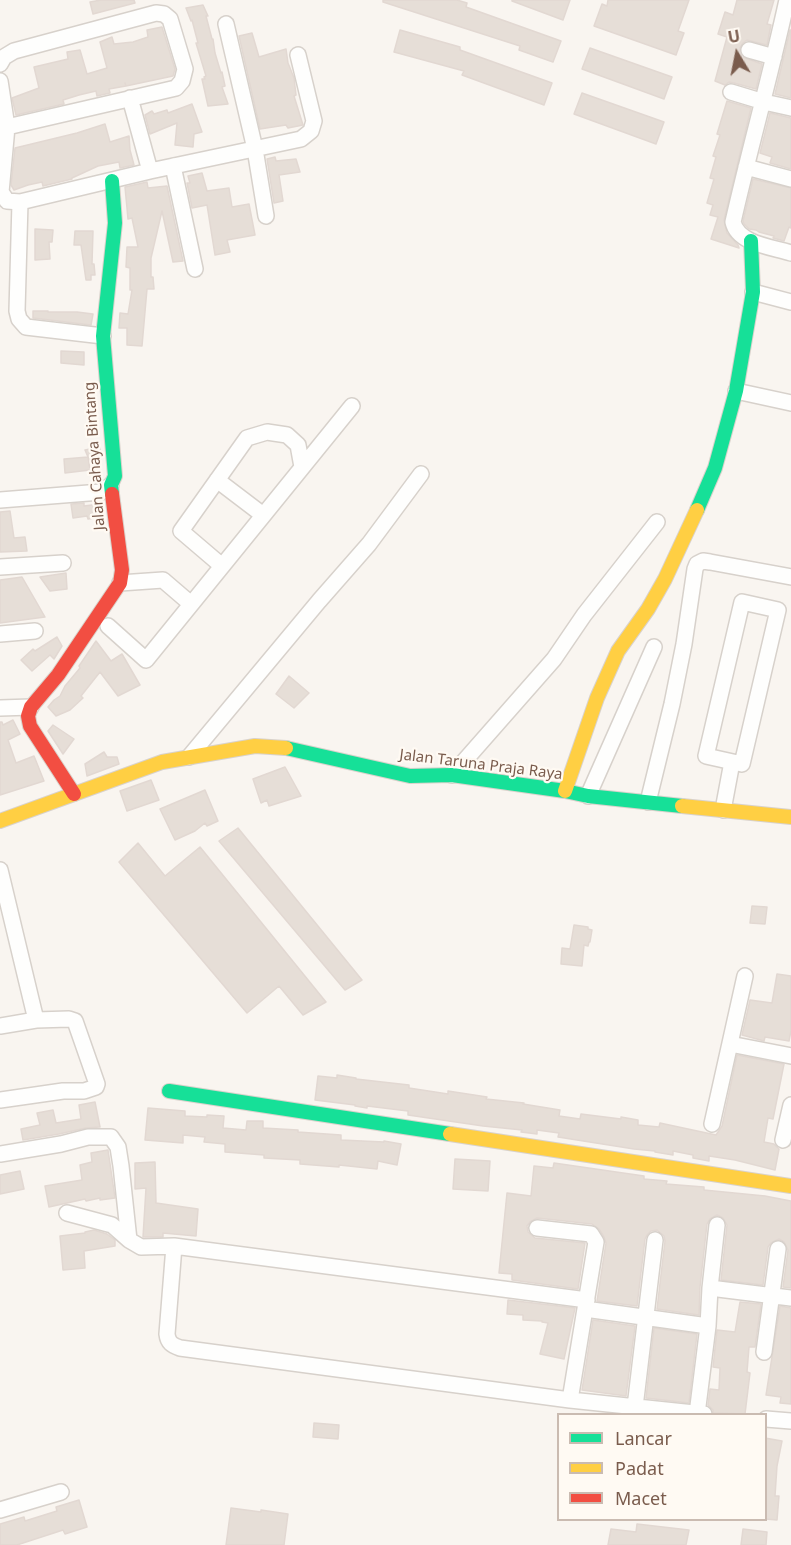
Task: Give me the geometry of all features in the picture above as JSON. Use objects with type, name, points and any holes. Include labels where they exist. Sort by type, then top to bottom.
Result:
[{"type":"street","points":[[787,0],[786,33],[774,57],[733,222],[735,230],[751,242],[791,253]]},
{"type":"street","points":[[0,64],[4,57],[14,51],[156,14],[164,14],[170,19],[185,69],[182,81],[176,88],[7,127]]},
{"type":"street","points":[[226,24],[255,149],[266,216]]},
{"type":"street","points":[[749,50],[774,57]]},
{"type":"street","points":[[0,81],[7,127],[1,192],[6,201],[20,202],[150,171],[301,139],[311,131],[314,121],[298,55]]},
{"type":"street","points":[[731,92],[791,108]]},
{"type":"street","points":[[130,98],[150,171]]},
{"type":"street","points":[[173,166],[195,269]]},
{"type":"street","points":[[746,167],[791,179]]},
{"type":"street","name":"Jalan Cahaya Bintang","points":[[112,181],[115,223],[103,336],[115,476],[111,485],[122,570],[120,583]]},
{"type":"street","points":[[20,202],[17,311],[19,319],[26,327],[103,336]]},
{"type":"street","points":[[565,791],[597,698],[618,651],[648,609],[665,579],[715,468],[736,391],[753,292],[751,242]]},
{"type":"street","points":[[753,292],[791,302]]},
{"type":"street","points":[[736,391],[791,403]]},
{"type":"street","points":[[108,626],[146,660],[352,406]]},
{"type":"street","points":[[222,566],[181,531],[247,438],[267,432],[287,435],[298,444],[302,467]]},
{"type":"street","points":[[189,757],[369,544],[421,474]]},
{"type":"street","points":[[217,480],[263,515]]},
{"type":"street","points":[[0,500],[101,492],[111,485]]},
{"type":"street","points":[[452,775],[554,659],[584,615],[657,522]]},
{"type":"street","points":[[648,802],[672,704],[697,564],[703,561],[791,577]]},
{"type":"street","points":[[0,567],[63,562]]},
{"type":"street","points":[[74,794],[30,726],[28,716],[31,707],[58,675],[120,583],[163,580],[191,604]]},
{"type":"street","points":[[742,602],[778,610],[742,764],[732,762],[706,756],[742,602]]},
{"type":"street","points":[[0,634],[35,631]]},
{"type":"street","points":[[588,796],[654,647]]},
{"type":"street","points":[[0,708],[31,707]]},
{"type":"street","name":"Jalan Taruna Praja Raya","points":[[0,821],[162,762],[255,746],[290,748],[410,776],[452,775],[588,796],[791,817]]},
{"type":"street","points":[[723,810],[732,762]]},
{"type":"street","points":[[0,870],[36,1020]]},
{"type":"street","points":[[712,1124],[745,975]]},
{"type":"street","points":[[0,1026],[36,1020],[69,1018],[75,1021],[97,1084],[96,1087],[84,1091],[63,1091],[0,1100]]},
{"type":"street","points":[[730,1044],[791,1056]]},
{"type":"street","points":[[169,1091],[791,1186]]},
{"type":"street","points":[[783,1140],[791,1105]]},
{"type":"street","points":[[0,1154],[88,1137],[111,1137],[118,1147],[122,1166],[129,1240]]},
{"type":"street","points":[[67,1213],[112,1225],[129,1240],[141,1246],[174,1246],[586,1304],[645,1318],[708,1326]]},
{"type":"street","points":[[697,1413],[717,1225]]},
{"type":"street","points":[[537,1228],[591,1234],[596,1242],[570,1400]]},
{"type":"street","points":[[635,1407],[655,1240]]},
{"type":"street","points":[[174,1246],[167,1334],[171,1345],[192,1350],[570,1400],[688,1413]]},
{"type":"street","points":[[764,1352],[778,1249]]},
{"type":"street","points":[[710,1288],[791,1298]]},
{"type":"street","points":[[767,1419],[791,1421]]},
{"type":"street","points":[[0,1510],[61,1492]]},
{"type":"building","points":[[134,0],[135,3],[93,14],[90,2]]},
{"type":"building","points":[[383,0],[457,0],[467,3],[466,7],[561,41],[553,62],[519,50],[520,46],[383,2]]},
{"type":"building","points":[[512,0],[570,0],[563,20]]},
{"type":"building","points":[[608,0],[689,0],[678,31],[684,33],[676,55],[594,26],[602,4],[607,6]]},
{"type":"building","points":[[737,0],[774,0],[767,24],[771,25],[767,45],[747,40],[740,48],[742,57],[762,64],[756,89],[729,82],[725,85],[715,81],[727,37],[718,34],[725,12],[733,15]]},
{"type":"building","points":[[203,5],[208,16],[206,16],[225,86],[222,87],[228,104],[208,106],[202,79],[206,76],[192,20],[186,8]]},
{"type":"building","points":[[162,27],[175,69],[173,76],[109,89],[110,93],[97,96],[96,91],[63,100],[64,104],[16,115],[12,98],[39,88],[34,67],[68,59],[67,52],[80,50],[87,74],[107,68],[100,42],[112,37],[114,44],[133,42],[148,37],[147,30]]},
{"type":"building","points":[[400,30],[460,47],[460,50],[552,83],[544,105],[462,75],[464,71],[394,52]]},
{"type":"building","points":[[791,30],[791,98],[775,94]]},
{"type":"building","points":[[252,33],[259,57],[286,49],[294,78],[296,95],[294,96],[303,125],[260,129],[239,36]]},
{"type":"building","points":[[590,48],[672,77],[664,99],[582,69]]},
{"type":"building","points":[[582,93],[664,122],[656,144],[574,114]]},
{"type":"building","points":[[727,101],[751,108],[724,220],[727,233],[739,248],[711,239],[718,217],[710,215],[713,205],[707,203],[714,179],[710,178],[716,157],[713,156],[720,135],[717,134]]},
{"type":"building","points":[[192,104],[202,132],[194,134],[193,147],[175,145],[177,123],[150,134],[145,115],[152,111],[154,114],[167,110],[168,113]]},
{"type":"building","points":[[770,113],[791,118],[791,169],[770,163],[772,157],[760,153]]},
{"type":"building","points":[[105,124],[110,142],[129,136],[134,165],[120,168],[119,162],[98,166],[72,179],[43,186],[42,182],[14,190],[11,185],[15,148]]},
{"type":"building","points":[[275,157],[276,161],[296,159],[300,172],[279,175],[283,201],[274,203],[267,159]]},
{"type":"building","points":[[202,173],[207,191],[229,188],[232,207],[249,204],[255,235],[227,240],[230,252],[215,255],[207,205],[192,208],[187,183],[190,183],[188,176]]},
{"type":"building","points":[[753,179],[791,188],[791,228],[789,227],[784,241],[749,229],[744,224]]},
{"type":"building","points":[[147,182],[148,188],[167,186],[183,261],[173,262],[162,211],[151,258],[151,277],[153,277],[154,289],[147,289],[142,346],[127,345],[127,328],[119,328],[120,313],[128,314],[132,290],[130,290],[130,268],[126,267],[127,247],[138,247],[132,218],[128,219],[125,187]]},
{"type":"building","points":[[35,229],[53,230],[52,242],[49,242],[50,259],[35,260]]},
{"type":"building","points":[[75,231],[93,231],[92,264],[94,264],[95,275],[91,275],[91,280],[86,280],[81,245],[74,245]]},
{"type":"building","points":[[33,311],[93,314],[91,325],[33,318]]},
{"type":"building","points":[[61,351],[84,352],[84,365],[61,363]]},
{"type":"building","points":[[100,447],[101,462],[90,463],[85,450]]},
{"type":"building","points":[[88,457],[90,470],[65,473],[64,459]]},
{"type":"building","points":[[84,503],[84,506],[100,504],[101,517],[73,518],[71,504]]},
{"type":"building","points":[[10,511],[14,538],[25,537],[27,551],[0,552],[0,512]]},
{"type":"building","points":[[66,573],[67,589],[50,591],[40,577]]},
{"type":"building","points":[[22,577],[45,617],[0,623],[0,580]]},
{"type":"building","points":[[57,637],[62,646],[54,659],[50,655],[32,671],[21,660],[33,649],[35,651]]},
{"type":"building","points":[[96,641],[111,661],[122,654],[140,685],[118,696],[100,672],[81,696],[83,698],[70,710],[56,716],[48,707],[60,696]]},
{"type":"building","points":[[289,676],[309,693],[294,708],[276,694]]},
{"type":"building","points":[[13,720],[20,734],[8,740],[16,763],[34,756],[44,781],[0,795],[0,722],[3,725]]},
{"type":"building","points":[[53,725],[74,739],[63,754],[48,731]]},
{"type":"building","points":[[104,752],[107,757],[117,757],[119,764],[87,776],[85,764]]},
{"type":"building","points":[[285,767],[301,796],[269,806],[267,800],[261,803],[253,779]]},
{"type":"building","points":[[151,780],[159,800],[127,811],[120,791]]},
{"type":"building","points":[[205,790],[218,821],[207,826],[205,823],[195,831],[175,840],[160,809]]},
{"type":"building","points":[[238,828],[362,980],[345,990],[219,841]]},
{"type":"building","points":[[138,843],[165,876],[200,847],[326,1002],[303,1015],[279,986],[247,1013],[119,862]]},
{"type":"building","points":[[752,906],[767,907],[765,924],[750,923]]},
{"type":"building","points":[[574,925],[588,927],[592,930],[588,946],[584,945],[582,966],[561,964],[562,948],[570,949]]},
{"type":"building","points":[[777,974],[791,976],[789,1041],[765,1037],[764,1041],[742,1035],[750,1000],[772,1003]]},
{"type":"building","points":[[737,1055],[784,1064],[773,1119],[768,1118],[764,1142],[774,1144],[779,1149],[775,1170],[709,1156],[709,1161],[673,1151],[673,1155],[558,1137],[559,1133],[537,1130],[537,1134],[521,1132],[522,1130],[408,1115],[408,1111],[367,1106],[367,1108],[315,1100],[318,1076],[337,1078],[337,1075],[409,1085],[409,1088],[448,1094],[448,1091],[487,1097],[486,1099],[524,1103],[560,1110],[559,1116],[580,1119],[581,1114],[621,1119],[621,1117],[638,1120],[638,1125],[659,1127],[660,1123],[716,1135],[722,1126]]},
{"type":"building","points":[[95,1102],[100,1127],[23,1140],[21,1129],[40,1125],[37,1113],[53,1110],[56,1123],[81,1119],[79,1105]]},
{"type":"building","points":[[148,1108],[185,1111],[185,1116],[224,1116],[223,1128],[246,1130],[247,1121],[263,1121],[263,1128],[341,1135],[341,1140],[384,1141],[401,1144],[397,1165],[378,1161],[377,1169],[300,1164],[300,1160],[264,1158],[264,1155],[225,1152],[225,1144],[204,1142],[205,1137],[183,1135],[183,1143],[145,1140]]},
{"type":"building","points":[[108,1150],[115,1198],[86,1201],[85,1199],[49,1207],[45,1186],[82,1180],[80,1165],[92,1162],[91,1153]]},
{"type":"building","points":[[455,1159],[490,1161],[488,1191],[453,1189]]},
{"type":"building","points":[[155,1162],[156,1203],[198,1209],[196,1236],[163,1233],[163,1237],[143,1237],[146,1188],[135,1189],[135,1163]]},
{"type":"building","points":[[554,1163],[644,1176],[644,1179],[667,1181],[666,1184],[704,1187],[704,1190],[791,1201],[791,1288],[783,1287],[788,1250],[784,1242],[779,1239],[768,1247],[763,1285],[721,1280],[727,1225],[723,1218],[717,1215],[707,1224],[699,1315],[657,1309],[665,1241],[664,1236],[657,1230],[651,1231],[645,1239],[637,1306],[597,1301],[606,1243],[599,1229],[592,1224],[537,1218],[527,1226],[528,1232],[535,1238],[585,1243],[578,1289],[512,1280],[512,1274],[499,1273],[507,1193],[531,1196],[534,1166],[553,1168]]},
{"type":"building","points":[[20,1171],[24,1189],[0,1194],[0,1175]]},
{"type":"building","points":[[94,1230],[107,1234],[115,1240],[115,1246],[84,1251],[85,1268],[63,1270],[60,1236]]},
{"type":"building","points":[[508,1300],[575,1308],[564,1359],[540,1354],[548,1323],[523,1320],[523,1315],[507,1314]]},
{"type":"building","points":[[740,1302],[761,1304],[755,1347],[749,1347],[747,1372],[750,1373],[745,1413],[713,1413],[708,1405],[710,1389],[719,1390],[720,1368],[713,1367],[717,1330],[735,1332]]},
{"type":"building","points":[[780,1306],[791,1308],[791,1404],[780,1403],[781,1397],[766,1395]]},
{"type":"building","points":[[593,1320],[635,1326],[626,1396],[582,1390]]},
{"type":"building","points":[[654,1328],[697,1334],[689,1403],[646,1398]]},
{"type":"building","points":[[314,1423],[339,1425],[338,1439],[313,1437]]},
{"type":"building","points":[[767,1438],[782,1441],[777,1466],[775,1496],[779,1496],[777,1520],[767,1519]]},
{"type":"building","points":[[79,1500],[87,1527],[65,1534],[63,1530],[17,1545],[0,1545],[0,1524],[24,1517],[25,1521],[57,1511],[56,1507]]},
{"type":"building","points":[[231,1508],[288,1514],[284,1545],[226,1545]]},
{"type":"building","points":[[637,1524],[689,1530],[686,1545],[608,1545],[611,1529],[636,1532]]},
{"type":"building","points":[[743,1529],[767,1532],[766,1545],[741,1545]]},
{"type":"traffic: fast","points":[[112,181],[115,223],[103,336],[115,476],[111,485],[112,494]]},
{"type":"traffic: fast","points":[[697,510],[715,468],[736,391],[753,292],[751,241]]},
{"type":"traffic: fast","points":[[286,748],[410,776],[452,775],[588,796],[682,806]]},
{"type":"traffic: fast","points":[[169,1091],[450,1134]]},
{"type":"traffic: slow","points":[[565,791],[597,698],[618,651],[648,609],[665,579],[697,510]]},
{"type":"traffic: slow","points":[[0,821],[162,762],[255,746],[286,748]]},
{"type":"traffic: slow","points":[[682,806],[791,817]]},
{"type":"traffic: slow","points":[[450,1134],[791,1186]]},
{"type":"traffic: jam","points":[[74,794],[30,726],[28,716],[31,707],[58,675],[120,583],[122,570],[112,494]]}]
